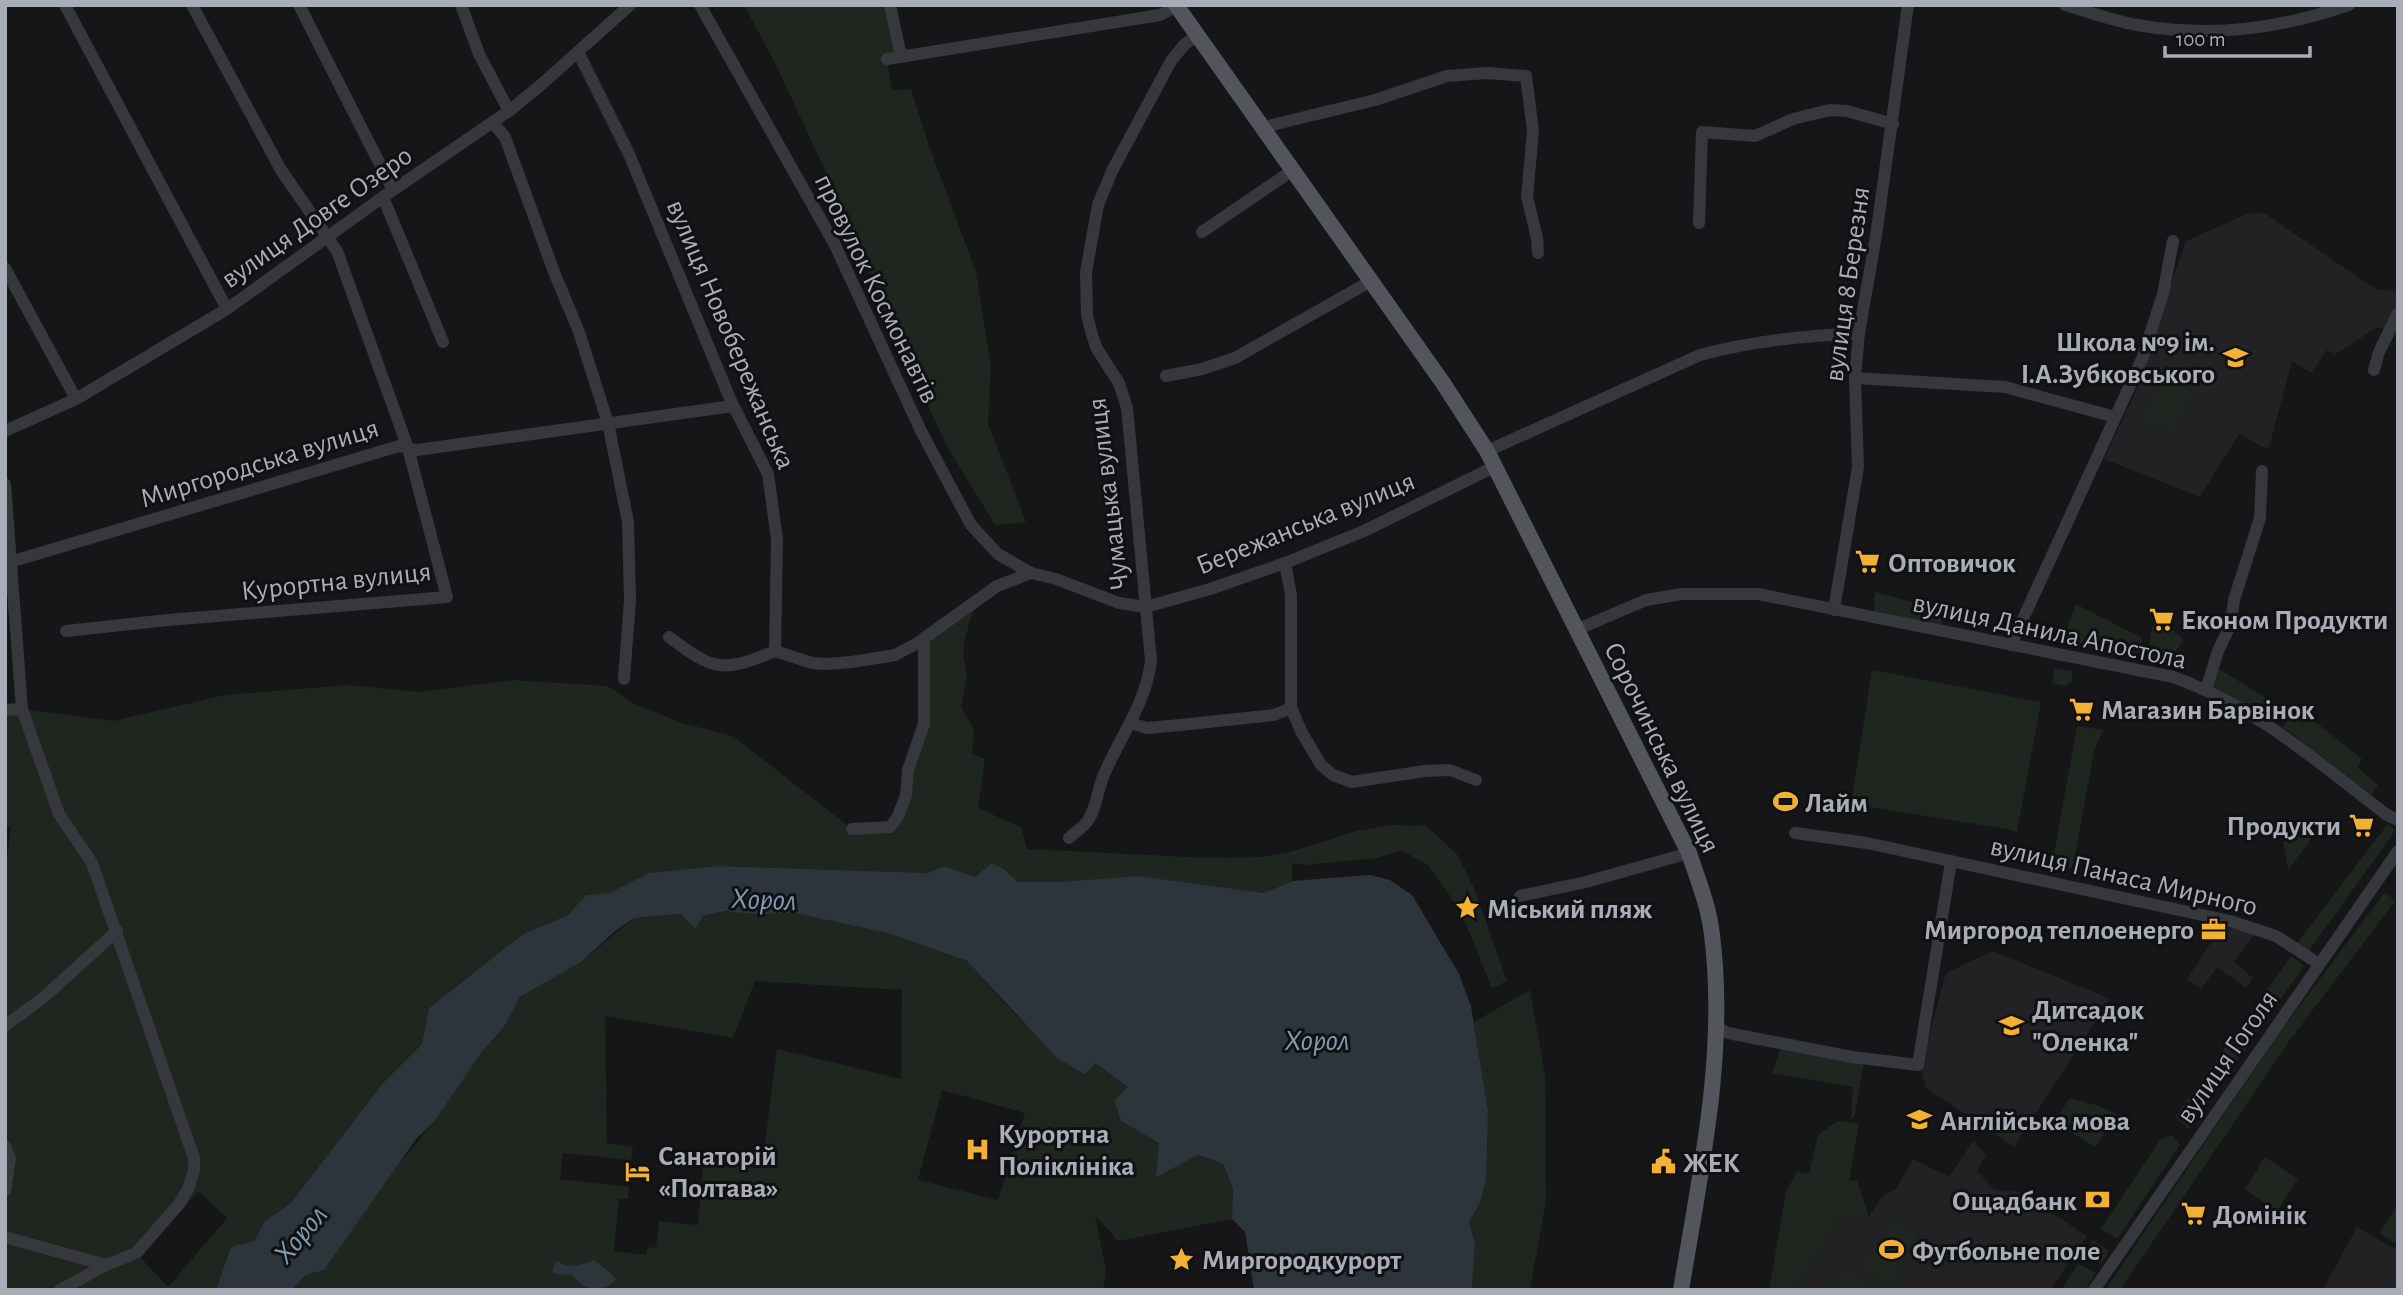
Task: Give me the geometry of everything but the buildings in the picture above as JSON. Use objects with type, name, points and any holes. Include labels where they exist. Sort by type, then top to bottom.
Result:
[{"type":"main road","name":"Сорочинська вулиця","points":[[1176,6],[1443,383],[1487,451],[1689,853],[1709,914],[1715,1026],[1708,1122],[1681,1290]]},
{"type":"street","points":[[65,5],[226,309]]},
{"type":"street","name":"Курортна вулиця","points":[[66,631],[447,597],[408,448],[337,251],[281,170],[192,5]]},
{"type":"street","points":[[299,5],[388,194],[443,342]]},
{"type":"street","points":[[461,5],[479,54],[509,111]]},
{"type":"street","name":"вулиця Довге Озеро","points":[[5,431],[76,399],[226,309],[509,111],[630,5]]},
{"type":"street","name":"провулок Космонавтів","points":[[700,5],[835,245],[920,430],[971,524],[998,554],[1031,573]]},
{"type":"street","points":[[890,5],[901,56]]},
{"type":"street","name":"вулиця 8 Березня","points":[[1834,610],[1858,467],[1855,378],[1859,333],[1893,124],[1908,5]]},
{"type":"street","points":[[2065,5],[2134,25],[2200,32],[2257,29],[2349,5]]},
{"type":"street","points":[[887,59],[1160,15],[1176,6]]},
{"type":"street","name":"Чумацька вулиця","points":[[1069,838],[1085,824],[1091,814],[1102,780],[1139,706],[1149,678],[1151,661],[1127,408],[1119,383],[1097,349],[1092,335],[1087,315],[1086,272],[1098,205],[1112,171],[1171,61],[1184,45],[1197,35]]},
{"type":"street","name":"вулиця Новобережанська","points":[[578,52],[629,154],[733,406],[768,474],[778,539],[775,651]]},
{"type":"street","points":[[1265,130],[1272,125],[1375,100],[1447,76],[1487,73],[1527,76],[1533,131],[1527,197],[1538,253]]},
{"type":"street","points":[[1699,223],[1702,132],[1755,136],[1793,119],[1830,110],[1847,111],[1893,124]]},
{"type":"street","points":[[492,122],[505,137],[579,332],[608,423],[628,522],[629,600],[624,679]]},
{"type":"street","points":[[1202,232],[1293,170]]},
{"type":"street","points":[[2011,645],[2142,359],[2163,294],[2173,241]]},
{"type":"street","points":[[5,268],[76,399]]},
{"type":"street","points":[[1166,376],[1202,369],[1235,358],[1371,281]]},
{"type":"street","points":[[2374,370],[2379,352],[2398,313]]},
{"type":"street","points":[[1487,451],[1700,355],[1735,345],[1783,338],[1859,333]]},
{"type":"street","points":[[1855,378],[2006,387],[2115,417]]},
{"type":"street","name":"Миргородська вулиця","points":[[10,562],[399,446],[418,450],[733,406]]},
{"type":"street","name":"Бережанська вулиця","points":[[1031,573],[1056,579],[1119,603],[1146,607],[1286,563],[1364,531],[1494,467]]},
{"type":"street","points":[[2206,690],[2218,651],[2231,624],[2234,600],[2260,518],[2262,471]]},
{"type":"street","points":[[5,484],[22,709],[59,814],[92,863],[194,1158],[194,1170],[188,1189],[179,1204],[136,1252],[60,1290]]},
{"type":"street","points":[[1286,563],[1291,595],[1291,708],[1321,765],[1333,775],[1352,782],[1450,770],[1476,780]]},
{"type":"street","points":[[669,637],[697,658],[721,667],[746,663],[775,651],[812,663],[852,663],[895,655],[924,638],[997,586],[1031,573]]},
{"type":"street","name":"вулиця Данила Апостола","points":[[1576,630],[1646,600],[1682,594],[1758,594],[2173,677],[2206,690],[2262,720],[2387,815],[2398,820]]},
{"type":"street","points":[[852,829],[890,827],[906,796],[908,770],[924,724],[924,638]]},
{"type":"street","points":[[1130,723],[1147,728],[1180,725],[1274,715],[1291,708]]},
{"type":"street","points":[[5,710],[22,709]]},
{"type":"street","name":"вулиця Панаса Мирного","points":[[1795,833],[1867,843],[2230,920],[2276,936],[2319,964]]},
{"type":"street","name":"вулиця Гоголя","points":[[2094,1290],[2398,851]]},
{"type":"street","points":[[1520,896],[1689,853]]},
{"type":"street","name":"вулиця Панаса Мирного","points":[[1715,1026],[1728,1033],[1852,1057],[1917,1065],[1951,862]]},
{"type":"street","points":[[5,1026],[44,997],[117,932]]},
{"type":"street","points":[[5,1146],[10,1158],[5,1191]]},
{"type":"street","points":[[5,1237],[106,1265]]},
{"type":"shaded area","points":[[744,5],[890,5],[901,56],[887,59],[892,90],[911,89],[929,146],[976,272],[991,367],[988,424],[1026,522],[995,525],[948,448],[894,334],[845,213],[775,63]]},
{"type":"shaded area","name":"Школа №9 ім. І.А.Зубковського","points":[[2264,213],[2376,289],[2398,292],[2398,302],[2387,328],[2376,328],[2336,354],[2327,350],[2311,373],[2292,361],[2269,447],[2265,448],[2239,434],[2200,497],[2104,459],[2142,378],[2186,241],[2247,214]]},
{"type":"shaded area","points":[[2168,365],[2196,378],[2172,433],[2143,421]]},
{"type":"shaded area","points":[[1875,592],[1945,611],[1941,626],[1874,611]]},
{"type":"shaded area","points":[[978,600],[965,639],[963,656],[967,674],[961,707],[974,729],[972,754],[985,759],[978,808],[1021,827],[1027,849],[1208,858],[1260,857],[1290,852],[1357,831],[1392,825],[1426,826],[1457,854],[1474,888],[1507,981],[1492,988],[1461,912],[1429,866],[1401,850],[1377,858],[1304,865],[1292,863],[1292,881],[1264,893],[1222,888],[1018,882],[1005,870],[975,877],[944,866],[927,873],[717,866],[649,873],[609,893],[586,895],[568,915],[523,934],[429,1008],[422,1044],[383,1083],[290,1204],[265,1221],[254,1241],[231,1248],[216,1290],[5,1290],[5,875],[11,827],[5,827],[5,710],[22,709],[113,721],[225,695],[348,685],[420,692],[512,680],[608,686],[631,702],[682,723],[733,736],[852,829],[890,827],[924,724],[924,638]],"holes":[[[198,1191],[227,1218],[168,1287],[141,1258]]]},
{"type":"shaded area","points":[[2076,604],[2142,638],[2139,657],[2063,639]]},
{"type":"shaded area","points":[[2159,619],[2184,640],[2168,662],[2147,658],[2152,628]]},
{"type":"shaded area","points":[[2055,668],[2072,671],[2072,681],[2066,686],[2052,683]]},
{"type":"shaded area","points":[[2219,669],[2284,709],[2274,722],[2212,686]]},
{"type":"shaded area","points":[[1872,670],[2041,702],[2017,832],[1851,804]]},
{"type":"shaded area","points":[[2298,708],[2362,759],[2358,768],[2378,785],[2372,795],[2283,727]]},
{"type":"shaded area","points":[[2077,726],[2103,730],[2094,751],[2073,868],[2052,865]]},
{"type":"shaded area","points":[[2287,819],[2311,839],[2288,870],[2281,830]]},
{"type":"shaded area","points":[[2388,824],[2395,831],[2308,952],[2297,943]]},
{"type":"shaded area","points":[[2385,892],[2395,901],[2290,1040],[2120,1290],[2105,1290],[2280,1032]]},
{"type":"shaded area","points":[[726,911],[794,913],[888,933],[967,961],[1023,1023],[1095,1063],[1128,1087],[1114,1102],[1121,1121],[1160,1143],[1223,1164],[1233,1188],[1232,1219],[1118,1241],[1095,1215],[1106,1271],[1103,1290],[292,1290],[434,1122],[482,1052],[504,1027],[520,997],[581,962],[634,918],[681,914],[703,916]],"holes":[[[755,981],[902,990],[901,1079],[777,1049],[762,1166],[703,1166],[698,1225],[659,1221],[656,1248],[648,1247],[646,1255],[614,1251],[619,1199],[628,1199],[629,1187],[560,1179],[563,1153],[631,1160],[633,1147],[607,1143],[605,1016],[733,1038]],[[942,1090],[1025,1113],[998,1200],[918,1180]]]},
{"type":"shaded area","points":[[2222,926],[2255,934],[2234,962],[2253,978],[2246,988],[2217,967],[2201,989],[2187,979]]},
{"type":"shaded area","name":"Дитсадок \"Оленка\"","points":[[1993,951],[2110,999],[2014,1147],[1925,1087],[1921,1066],[1946,973]]},
{"type":"shaded area","points":[[2291,956],[2304,966],[2189,1129],[2175,1117]]},
{"type":"shaded area","points":[[1530,990],[1545,1075],[1546,1200],[1530,1290],[1472,1290],[1475,1244],[1469,1222],[1480,1203],[1488,1110],[1474,1022]]},
{"type":"shaded area","points":[[1782,1044],[1865,1056],[1855,1115],[1851,1119],[1853,1087],[1772,1073]]},
{"type":"shaded area","points":[[2070,1098],[2117,1114],[2095,1147],[2054,1122]]},
{"type":"shaded area","name":"Англійська мова","points":[[1917,1111],[1929,1117],[1923,1130],[1911,1122]]},
{"type":"shaded area","points":[[1838,1121],[1859,1124],[1849,1180],[1857,1181],[1869,1217],[1843,1215],[1795,1290],[1769,1290],[1786,1191],[1797,1172],[1809,1174],[1818,1135]]},
{"type":"shaded area","points":[[2172,1135],[2180,1145],[2117,1239],[2101,1229],[2161,1139]]},
{"type":"shaded area","points":[[1973,1141],[1986,1155],[1977,1171],[1995,1190],[2020,1192],[2087,1236],[2050,1290],[1795,1290],[1843,1215],[1869,1216],[1882,1196],[1896,1189],[1913,1159],[1949,1177]]},
{"type":"shaded area","points":[[2265,1157],[2298,1179],[2276,1212],[2245,1189]]},
{"type":"shaded area","points":[[2396,1208],[2398,1239],[2395,1243],[2379,1233]]},
{"type":"shaded area","name":"Футбольне поле","points":[[1895,1218],[1919,1233],[1889,1283],[1864,1268]]},
{"type":"shaded area","points":[[2357,1227],[2398,1251],[2398,1290],[2323,1290]]},
{"type":"shaded area","points":[[2093,1240],[2109,1251],[2101,1264],[2084,1253]]},
{"type":"shaded area","points":[[2078,1264],[2096,1273],[2085,1290],[2061,1290]]},
{"type":"shaded area","points":[[1846,1270],[1878,1290],[1835,1290]]},
{"type":"water","name":"Хорол","points":[[992,863],[1018,882],[1062,882],[1137,876],[1264,893],[1292,881],[1370,875],[1390,880],[1412,895],[1459,974],[1471,1006],[1488,1110],[1486,1179],[1480,1203],[1469,1222],[1475,1244],[1472,1290],[1254,1290],[1245,1232],[1232,1219],[1233,1188],[1223,1164],[1198,1155],[1156,1177],[1159,1143],[1121,1121],[1114,1101],[1128,1087],[1095,1063],[1085,1074],[1057,1058],[967,961],[888,933],[794,913],[755,914],[726,911],[703,916],[695,928],[681,914],[634,918],[615,931],[581,962],[520,997],[504,1027],[482,1052],[434,1122],[416,1139],[324,1270],[305,1275],[292,1290],[216,1290],[231,1247],[254,1241],[265,1221],[290,1204],[383,1083],[422,1044],[429,1008],[523,934],[568,915],[586,895],[609,893],[649,873],[717,866],[927,873],[944,866],[975,877]]},
{"type":"water","points":[[594,1260],[615,1277],[616,1280],[607,1287],[593,1289],[584,1286],[571,1275],[553,1274],[557,1261],[575,1266]]},
{"type":"place","name":"Школа №9 ім. І.А.Зубковського","points":[[2235,357]]},
{"type":"place","name":"Оптовичок","points":[[1868,562]]},
{"type":"place","name":"Економ Продукти","points":[[2161,619]]},
{"type":"place","name":"Магазин Барвінок","points":[[2081,709]]},
{"type":"place","name":"Лайм","points":[[1785,802]]},
{"type":"place","name":"Продукти","points":[[2361,825]]},
{"type":"place","name":"Міський пляж","points":[[1467,908]]},
{"type":"place","name":"Миргород теплоенерго","points":[[2214,929]]},
{"type":"place","name":"Дитсадок \"Оленка\"","points":[[2012,1025]]},
{"type":"place","name":"Англійська мова","points":[[1920,1120]]},
{"type":"place","name":"Курортна Поліклініка","points":[[978,1149]]},
{"type":"place","name":"ЖЕК","points":[[1663,1162]]},
{"type":"place","name":"Санаторій «Полтава»","points":[[638,1171]]},
{"type":"place","name":"Ощадбанк","points":[[2097,1200]]},
{"type":"place","name":"Домінік","points":[[2193,1214]]},
{"type":"place","name":"Футбольне поле","points":[[1892,1250]]},
{"type":"place","name":"Миргородкурорт","points":[[1182,1259]]}]
